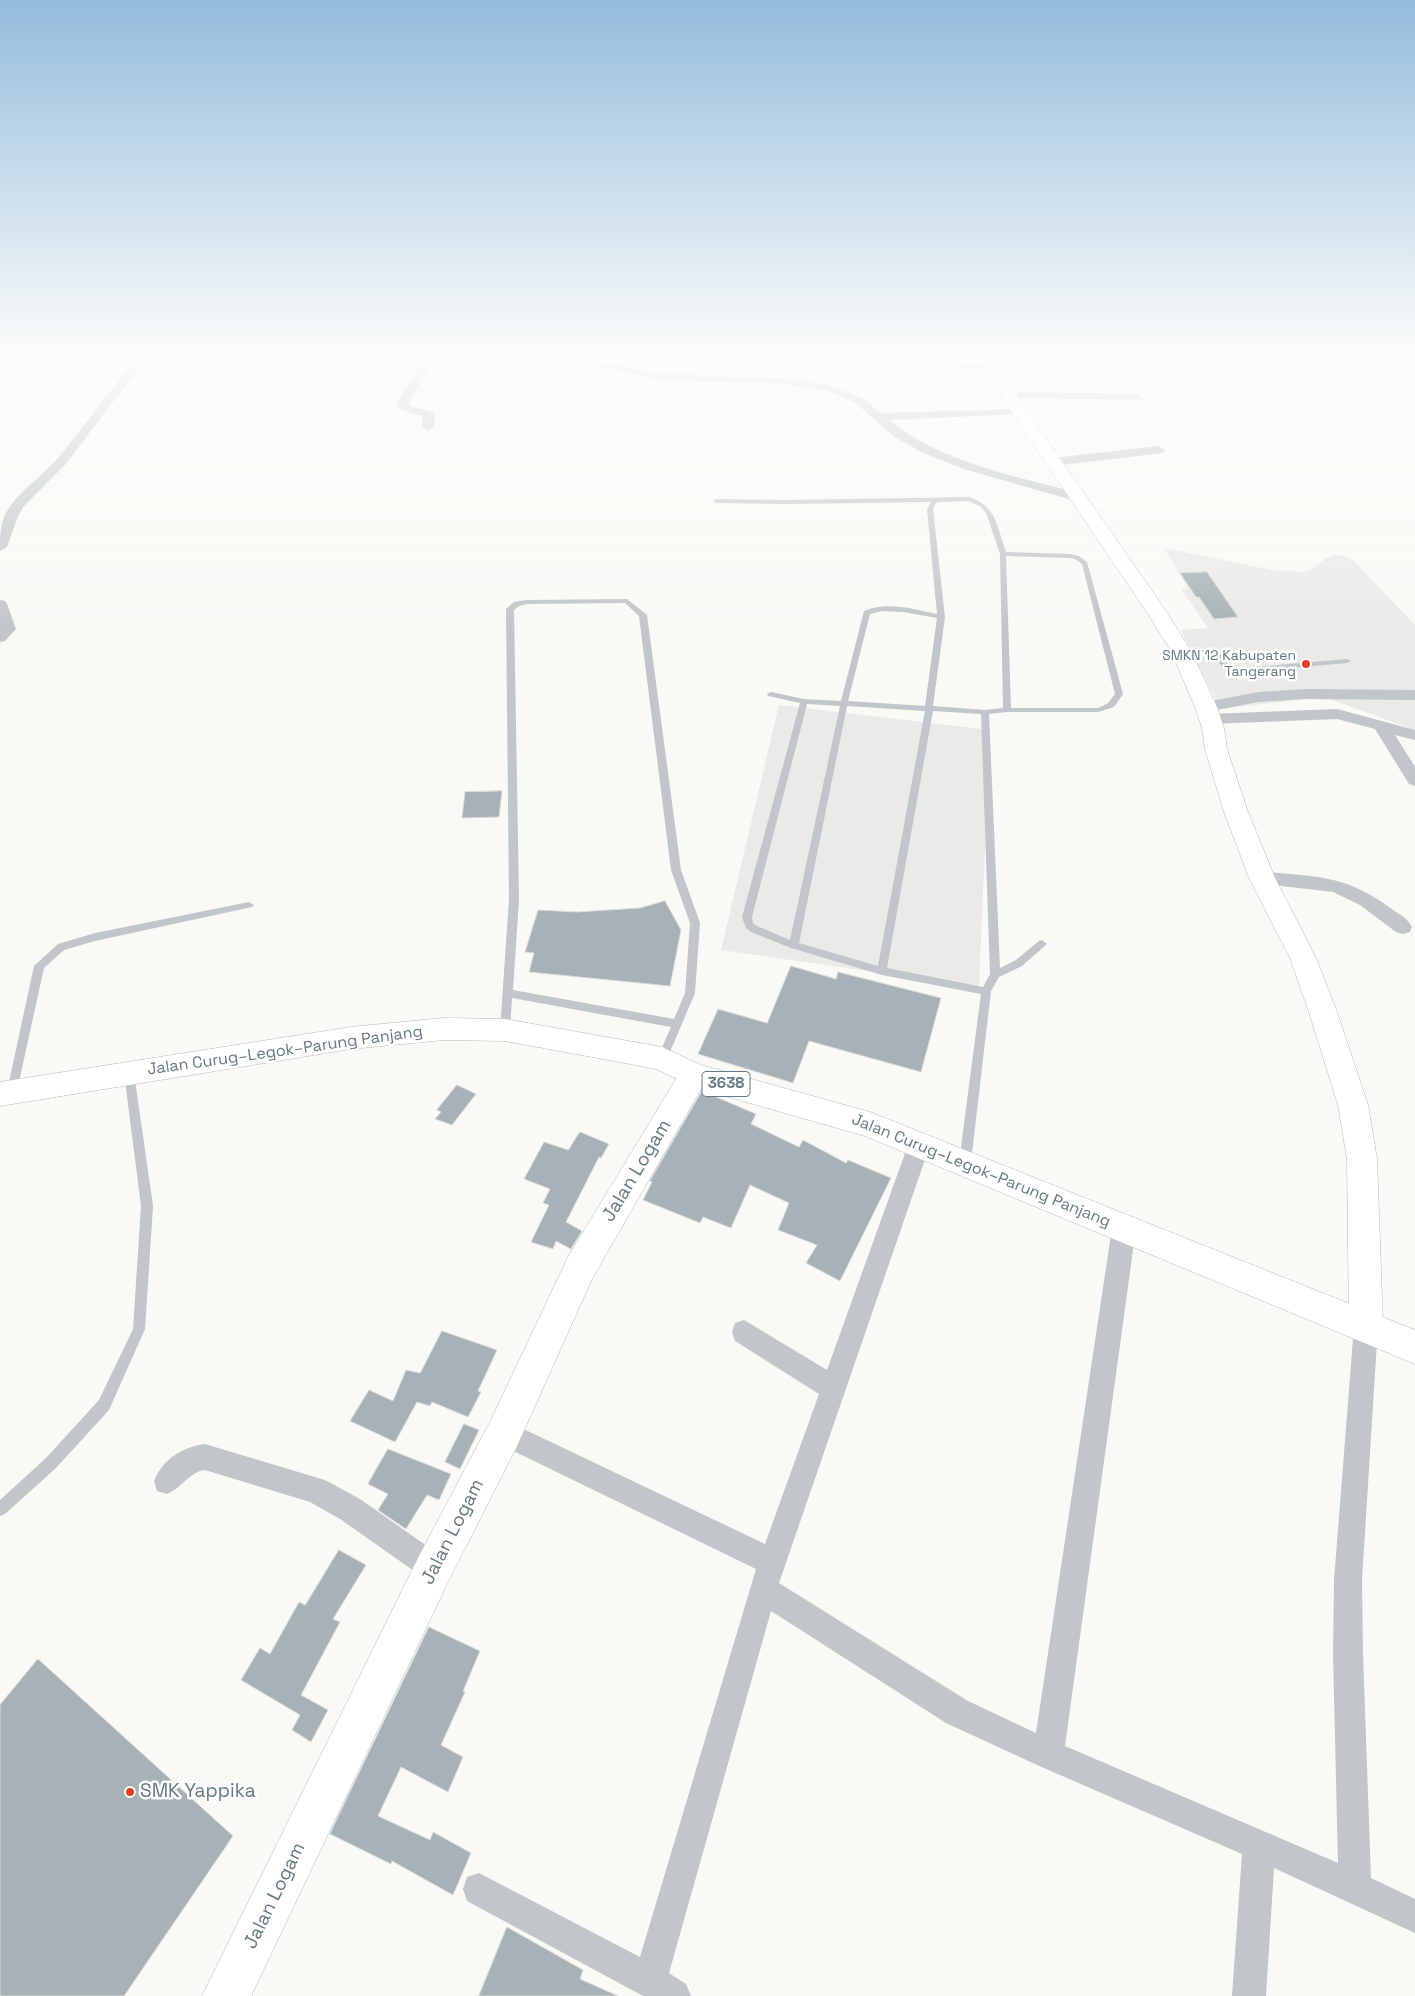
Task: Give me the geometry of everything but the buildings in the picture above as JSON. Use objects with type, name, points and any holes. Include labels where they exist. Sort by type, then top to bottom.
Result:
[{"type":"street","points":[[0,547],[11,516],[19,504],[61,462],[75,444]]},
{"type":"street","points":[[918,444],[968,466],[1077,497]]},
{"type":"street","points":[[1041,444],[1114,548],[1181,651],[1208,713],[1216,749],[1236,812],[1262,878],[1303,958],[1323,1012],[1353,1106],[1362,1159],[1366,1326],[1348,1580],[1348,1654],[1355,1887]]},
{"type":"street","points":[[1054,462],[1158,450]]},
{"type":"street","points":[[0,604],[9,629],[0,638]]},
{"type":"street","points":[[1208,713],[1258,697],[1306,694],[1415,695]]},
{"type":"street","points":[[1208,713],[1337,714],[1351,716],[1415,735]]},
{"type":"street","points":[[1382,726],[1415,780]]},
{"type":"street","points":[[1262,878],[1326,884],[1359,895],[1402,927]]},
{"type":"street","name":"Jalan Curug–Legok–Parung Panjang","points":[[6,1093],[351,1038],[444,1029],[505,1030],[678,1067],[870,1125],[1415,1347]]},
{"type":"street","name":"Jalan Logam","points":[[226,1996],[434,1568],[504,1433],[580,1268],[678,1067]]},
{"type":"street","points":[[479,1889],[662,1988],[768,1575],[919,1145]]},
{"type":"street","points":[[1048,1754],[1124,1228]]},
{"type":"street","points":[[744,1332],[834,1388]]},
{"type":"street","points":[[504,1433],[768,1575],[957,1712],[1048,1754],[1355,1887],[1415,1916]]},
{"type":"street","points":[[167,1481],[190,1459],[205,1457],[315,1490],[350,1509],[434,1568]]},
{"type":"street","points":[[1249,1996],[1259,1845]]},
{"type":"lane","points":[[716,501],[787,502],[969,499],[982,505],[989,514],[1003,554],[1007,710]]},
{"type":"lane","points":[[882,971],[929,709],[941,616],[930,509],[934,502],[939,500]]},
{"type":"lane","points":[[771,694],[804,701],[985,712],[1007,710],[1098,710],[1109,707],[1116,702],[1119,694],[1085,562],[1077,556],[1003,554]]},
{"type":"lane","points":[[505,1030],[514,899],[510,608],[527,602],[627,601],[643,616],[676,870],[695,922],[690,993],[677,1024],[678,1067]]},
{"type":"lane","points":[[794,945],[844,703],[867,613],[871,610],[882,609],[941,616]]},
{"type":"lane","points":[[1181,651],[1215,653],[1230,671],[1347,661]]},
{"type":"lane","points":[[804,701],[747,917],[750,925],[754,929],[794,945],[882,971],[986,991]]},
{"type":"lane","points":[[965,1164],[986,991],[995,974],[985,712]]},
{"type":"lane","points":[[6,1093],[39,966],[61,947],[95,937],[249,906]]},
{"type":"lane","points":[[995,974],[1019,963],[1042,944]]},
{"type":"lane","points":[[508,993],[677,1024]]},
{"type":"lane","points":[[0,1509],[51,1463],[104,1405],[139,1329],[147,1206],[129,1073]]},
{"type":"shaded area","name":"SMKN 12 Kabupaten Tangerang","points":[[1164,548],[1272,570],[1302,572],[1312,569],[1327,558],[1336,555],[1345,556],[1354,561],[1415,625],[1415,730],[1324,697],[1220,709],[1181,630],[1208,628],[1181,589],[1188,589]]},
{"type":"shaded area","points":[[779,705],[990,730],[979,987],[721,950]]},
{"type":"place","name":"SMKN 12 Kabupaten Tangerang","points":[[1306,664]]},
{"type":"place","name":"SMK Yappika","points":[[130,1792]]}]
